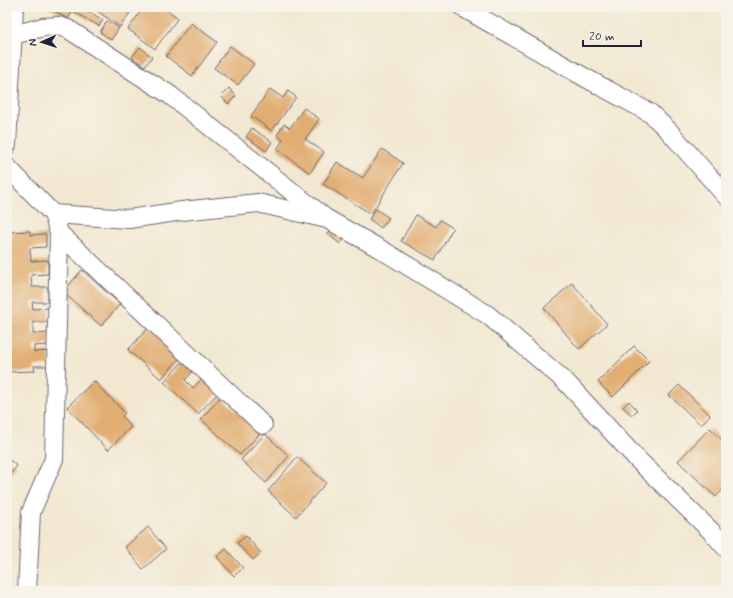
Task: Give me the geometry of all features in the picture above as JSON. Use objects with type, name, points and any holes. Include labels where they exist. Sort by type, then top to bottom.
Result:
[{"type":"street","points":[[7,145],[14,7]]},
{"type":"street","points":[[462,7],[650,113],[669,131],[726,196]]},
{"type":"street","points":[[13,35],[43,27],[59,26],[68,29],[170,95],[327,219],[382,250],[488,315],[566,382],[637,459],[713,533],[726,548]]},
{"type":"street","points":[[7,167],[54,214],[59,233],[54,459],[31,512],[27,591]]},
{"type":"street","points":[[54,214],[129,219],[182,211],[258,203],[327,219]]},
{"type":"street","points":[[59,233],[263,425]]},
{"type":"building","points":[[47,7],[75,7],[68,19]]},
{"type":"building","points":[[77,7],[87,7],[86,10],[103,20],[99,26],[74,12]]},
{"type":"building","points":[[93,7],[134,7],[120,27]]},
{"type":"building","points":[[144,7],[163,7],[178,18],[155,49],[128,29]]},
{"type":"building","points":[[107,21],[119,28],[111,40],[100,32]]},
{"type":"building","points":[[191,23],[217,42],[192,76],[166,56]]},
{"type":"building","points":[[230,46],[254,64],[238,85],[214,68]]},
{"type":"building","points":[[140,47],[152,57],[145,66],[132,57]]},
{"type":"building","points":[[229,88],[236,96],[228,104],[221,96]]},
{"type":"building","points":[[270,89],[283,98],[288,91],[296,97],[272,131],[251,116]]},
{"type":"building","points":[[304,108],[319,119],[305,139],[324,152],[310,173],[277,149],[283,140],[277,135],[284,124],[290,128]]},
{"type":"building","points":[[252,128],[272,142],[266,151],[246,137]]},
{"type":"building","points":[[382,149],[403,163],[371,214],[323,184],[337,162],[363,178]]},
{"type":"building","points":[[376,209],[389,218],[381,228],[369,219]]},
{"type":"building","points":[[416,215],[436,227],[440,220],[453,228],[435,260],[401,241]]},
{"type":"building","points":[[336,225],[347,235],[340,244],[328,234]]},
{"type":"building","points":[[30,231],[30,235],[46,234],[46,247],[30,248],[31,261],[48,260],[48,274],[31,275],[32,287],[48,287],[48,302],[32,302],[33,309],[49,308],[49,322],[33,322],[33,334],[49,333],[50,345],[34,346],[34,352],[49,351],[50,366],[34,366],[35,371],[7,372],[7,232]]},
{"type":"building","points":[[82,270],[120,304],[101,326],[63,292]]},
{"type":"building","points":[[572,283],[607,324],[579,349],[544,308]]},
{"type":"building","points":[[150,326],[183,355],[161,379],[128,350]]},
{"type":"building","points":[[634,346],[649,361],[613,397],[598,382]]},
{"type":"building","points":[[184,360],[194,370],[185,380],[193,388],[203,378],[218,393],[198,414],[164,382]]},
{"type":"building","points":[[94,381],[125,413],[122,416],[131,427],[108,450],[67,407]]},
{"type":"building","points":[[679,385],[710,415],[701,425],[669,395]]},
{"type":"building","points":[[221,397],[260,433],[240,455],[201,419]]},
{"type":"building","points":[[629,401],[637,410],[632,415],[623,407]]},
{"type":"building","points":[[710,428],[726,444],[726,486],[716,497],[678,461]]},
{"type":"building","points":[[265,434],[289,456],[266,483],[241,460]]},
{"type":"building","points":[[297,457],[326,483],[296,517],[268,491]]},
{"type":"building","points":[[7,458],[17,466],[7,478]]},
{"type":"building","points":[[148,527],[166,549],[143,569],[125,547]]},
{"type":"building","points":[[246,536],[261,553],[253,560],[237,543]]},
{"type":"building","points":[[226,549],[243,568],[234,576],[217,557]]}]
